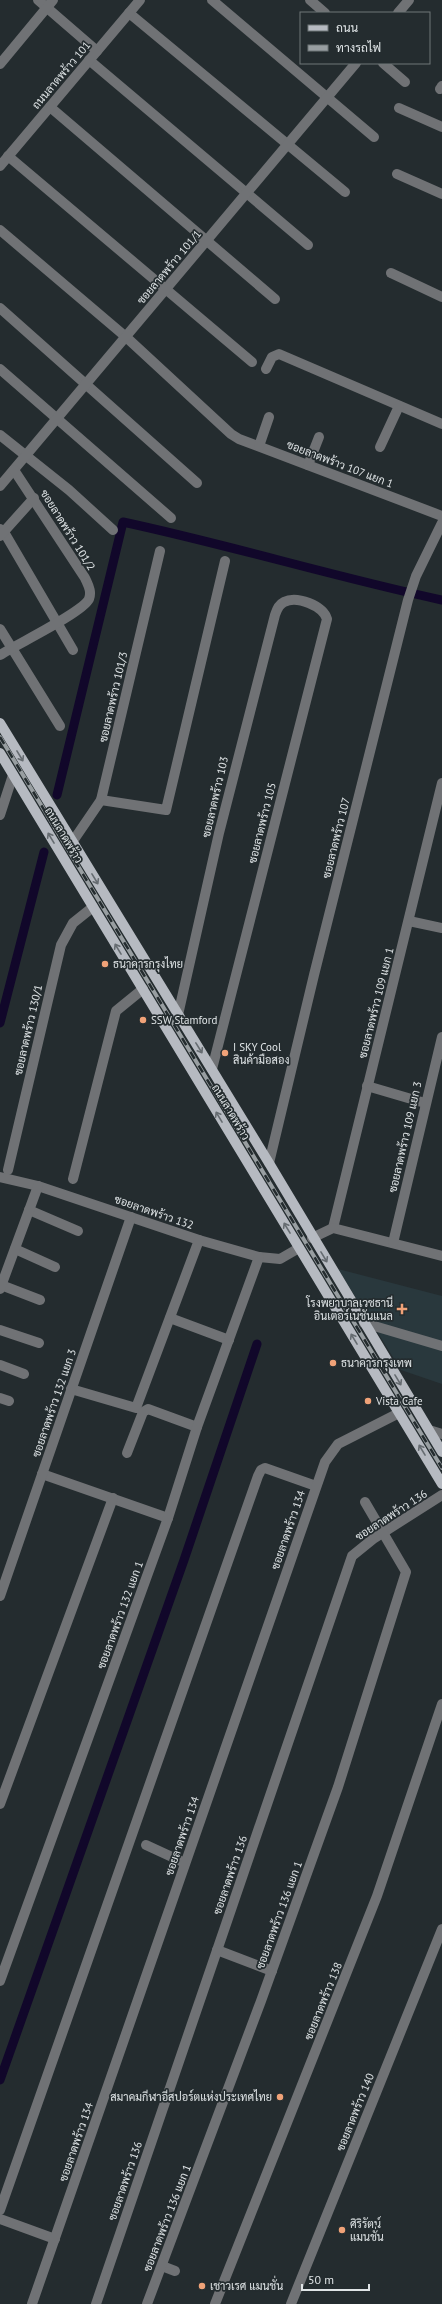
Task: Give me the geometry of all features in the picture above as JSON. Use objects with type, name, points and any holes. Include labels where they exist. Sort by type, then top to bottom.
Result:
[{"type":"main road","name":"ถนนลาดพร้าว","points":[[0,723],[269,1163],[312,1238],[442,1452]]},
{"type":"main road","name":"ถนนลาดพร้าว","points":[[0,753],[442,1484]]},
{"type":"main road","points":[[153,1006],[167,997]]},
{"type":"main road","points":[[164,1024],[178,1015]]},
{"type":"street","points":[[38,0],[50,4],[97,51]]},
{"type":"street","name":"ถนนลาดพร้าว 101","points":[[0,166],[140,0]]},
{"type":"street","points":[[212,0],[374,137]]},
{"type":"street","points":[[310,0],[324,12]]},
{"type":"street","points":[[399,12],[407,0]]},
{"type":"street","points":[[0,64],[50,4]]},
{"type":"street","points":[[129,13],[345,192]]},
{"type":"street","points":[[89,60],[308,245]]},
{"type":"street","name":"ซอยลาดพร้าว 101/1","points":[[0,486],[355,64]]},
{"type":"street","points":[[384,64],[405,82]]},
{"type":"street","points":[[50,107],[274,299]]},
{"type":"street","points":[[398,108],[442,127]]},
{"type":"street","points":[[8,156],[91,229],[166,289],[252,362]]},
{"type":"street","points":[[397,174],[442,194]]},
{"type":"street","name":"ซอยลาดพร้าว 107 แยก 1","points":[[0,230],[126,337],[231,434],[442,516]]},
{"type":"street","points":[[391,273],[442,297]]},
{"type":"street","points":[[0,308],[197,483]]},
{"type":"street","points":[[266,369],[272,357],[279,354],[442,424]]},
{"type":"street","points":[[0,370],[171,518]]},
{"type":"street","points":[[380,446],[399,406]]},
{"type":"street","points":[[259,446],[268,418]]},
{"type":"street","points":[[0,435],[69,490],[113,530]]},
{"type":"street","points":[[308,465],[318,437]]},
{"type":"street","name":"ซอยลาดพร้าว 101/2","points":[[0,655],[57,623],[86,603],[90,597],[90,589],[34,498],[14,470]]},
{"type":"street","points":[[34,498],[1,532],[72,650]]},
{"type":"street","name":"ซอยลาดพร้าว 107","points":[[269,1163],[314,975],[408,600],[416,576],[439,537],[442,523]]},
{"type":"street","name":"ซอยลาดพร้าว 101/3","points":[[72,842],[101,800],[160,551]]},
{"type":"street","points":[[101,800],[166,810],[225,561]]},
{"type":"street","name":"ซอยลาดพร้าว 103","points":[[178,1015],[219,833],[275,615],[278,607],[284,601],[298,601]]},
{"type":"street","name":"ซอยลาดพร้าว 105","points":[[212,1069],[327,619],[321,609],[298,601]]},
{"type":"street","points":[[0,629],[60,726]]},
{"type":"street","points":[[0,815],[13,775]]},
{"type":"street","name":"ซอยลาดพร้าว 109 แยก 1","points":[[333,1228],[367,1086],[439,810],[442,783]]},
{"type":"street","name":"ซอยลาดพร้าว 130/1","points":[[8,1170],[61,945],[73,923],[93,907]]},
{"type":"street","points":[[409,921],[442,928]]},
{"type":"street","points":[[73,1179],[116,1011],[143,989]]},
{"type":"street","name":"ซอยลาดพร้าว 109 แยก 3","points":[[393,1243],[425,1103],[442,1037]]},
{"type":"street","points":[[367,1086],[425,1103]]},
{"type":"street","name":"ซอยลาดพร้าว 132","points":[[0,1178],[38,1186],[199,1240],[259,1257],[280,1259],[299,1248]]},
{"type":"street","points":[[38,1186],[1,1287],[40,1300]]},
{"type":"street","points":[[29,1210],[78,1231]]},
{"type":"street","name":"ซอยลาดพร้าว 132 แยก 3","points":[[0,1596],[131,1217]]},
{"type":"street","points":[[312,1238],[333,1228],[442,1256]]},
{"type":"street","points":[[71,1389],[136,1408],[199,1240]]},
{"type":"street","points":[[15,1249],[56,1267]]},
{"type":"street","name":"ซอยลาดพร้าว 132 แยก 1","points":[[0,1981],[168,1518],[197,1427],[259,1257]]},
{"type":"street","points":[[170,1318],[229,1340]]},
{"type":"street","points":[[364,1323],[442,1346]]},
{"type":"street","points":[[0,1330],[38,1343]]},
{"type":"street","points":[[0,1365],[24,1374]]},
{"type":"street","points":[[127,1453],[143,1412],[148,1409],[197,1427]]},
{"type":"street","name":"ซอยลาดพร้าว 134","points":[[32,2304],[316,1486],[331,1452],[338,1444],[399,1413]]},
{"type":"street","points":[[429,1430],[442,1434]]},
{"type":"street","points":[[0,2210],[258,1476],[261,1470],[265,1468],[316,1486]]},
{"type":"street","points":[[42,1474],[168,1518]]},
{"type":"street","name":"ซอยลาดพร้าว 136","points":[[96,2304],[352,1556],[384,1532],[442,1495]]},
{"type":"street","points":[[0,1804],[113,1498]]},
{"type":"street","name":"ซอยลาดพร้าว 136 แยก 1","points":[[147,2304],[272,1972],[338,1787],[406,1572],[384,1532],[364,1502]]},
{"type":"street","name":"ซอยลาดพร้าว 138","points":[[215,2304],[377,1896],[442,1704]]},
{"type":"street","points":[[146,1845],[185,1863]]},
{"type":"street","name":"ซอยลาดพร้าว 140","points":[[291,2304],[442,1929]]},
{"type":"street","points":[[217,1950],[272,1972]]},
{"type":"street","points":[[0,2219],[55,2239]]},
{"type":"street","points":[[162,2266],[176,2271]]},
{"type":"shaded area","name":"โรงพยาบาลเวชธานี อินเตอร์เนชันแนล","points":[[338,1269],[442,1296],[442,1384],[401,1370]]},
{"type":"waterway","points":[[57,795],[123,522],[442,600]]},
{"type":"waterway","points":[[0,1023],[44,852]]},
{"type":"waterway","points":[[0,2080],[184,1560],[257,1344]]},
{"type":"railway","points":[[0,737],[442,1468]]},
{"type":"place","name":"ธนาคารกรุงไทย","points":[[105,964]]},
{"type":"place","name":"SSW Stamford","points":[[143,1020]]},
{"type":"place","name":"I SKY Cool สินค้ามือสอง","points":[[225,1053]]},
{"type":"place","name":"โรงพยาบาลเวชธานี อินเตอร์เนชันแนล","points":[[402,1309]]},
{"type":"place","name":"ธนาคารกรุงเทพ","points":[[333,1363]]},
{"type":"place","name":"Vista Cafe","points":[[368,1401]]},
{"type":"place","name":"สมาคมกีฬาอีสปอร์ตแห่งประเทศไทย","points":[[280,2097]]},
{"type":"place","name":"ศิริรัตน์ แมนชั่น","points":[[342,2230]]},
{"type":"place","name":"เชาวเรศ แมนชั่น","points":[[202,2286]]}]
